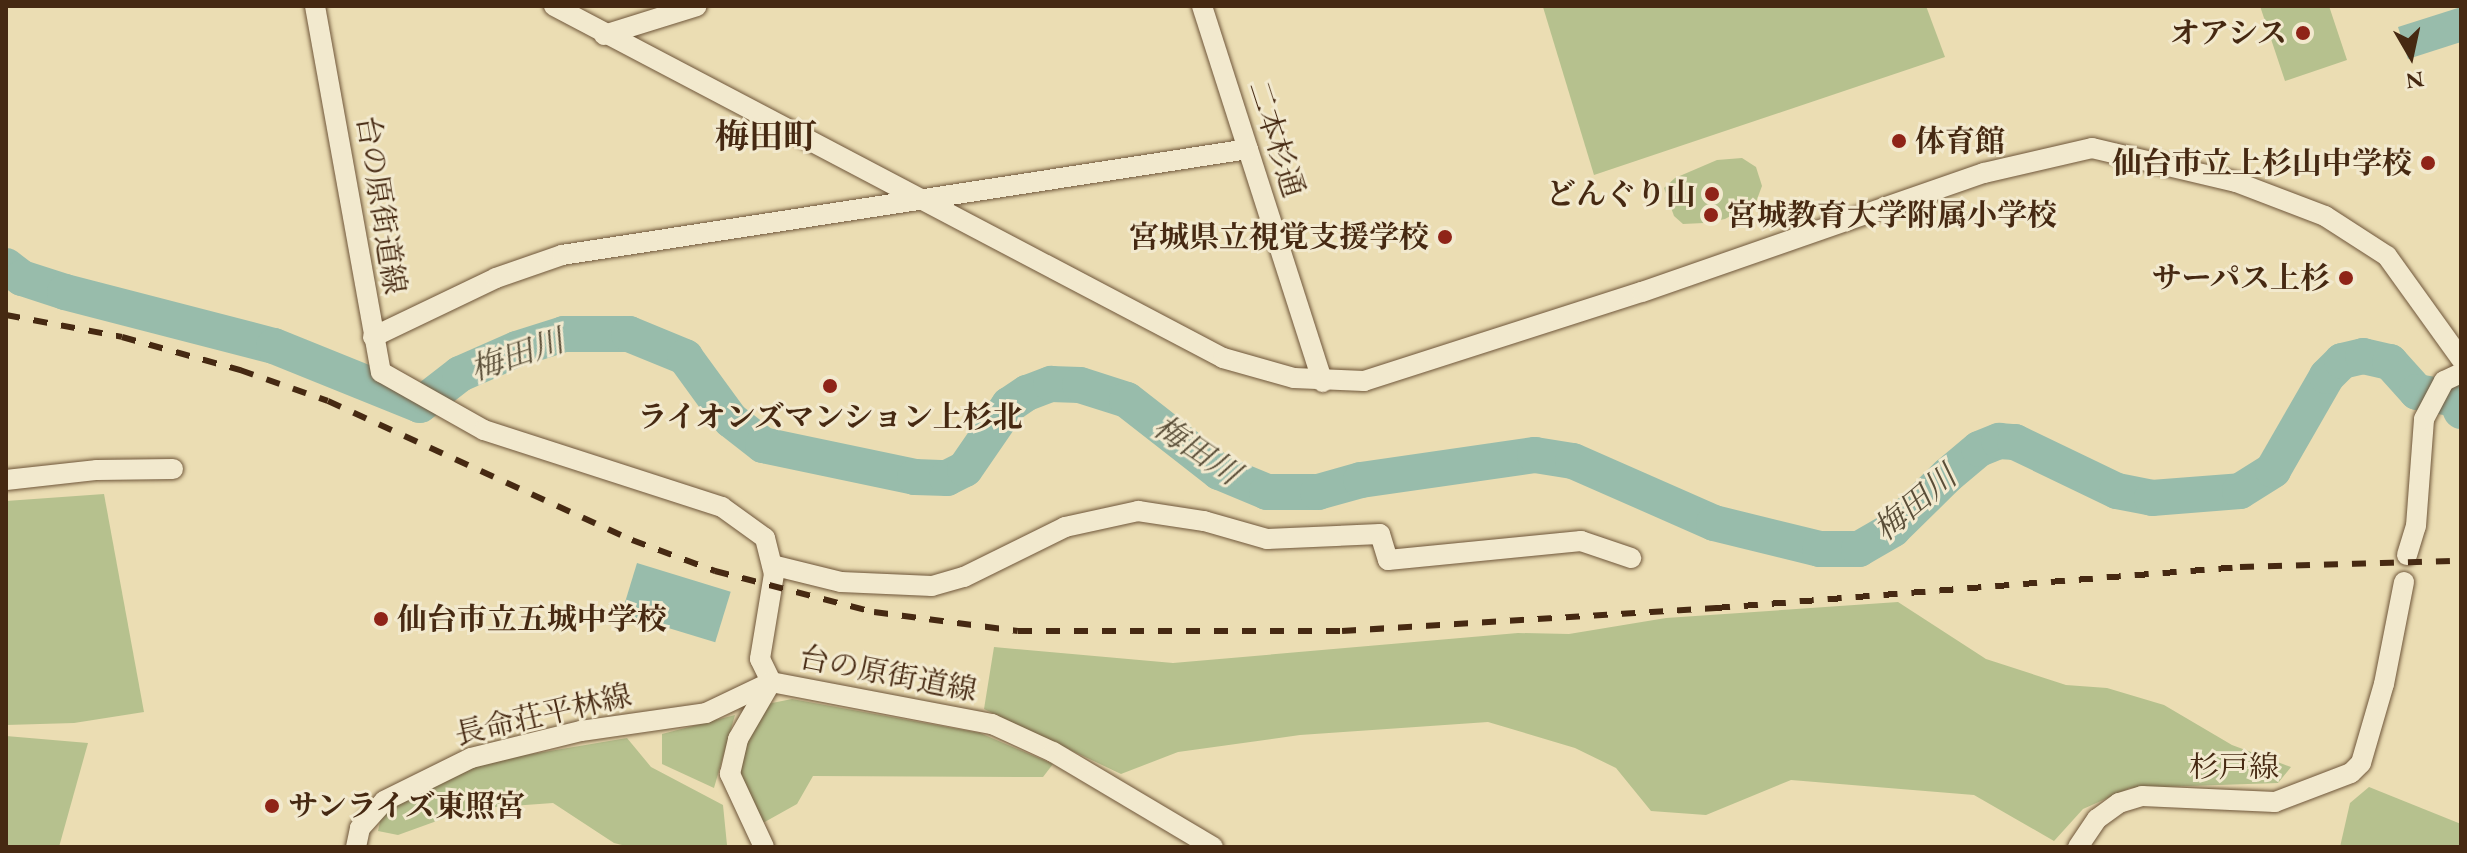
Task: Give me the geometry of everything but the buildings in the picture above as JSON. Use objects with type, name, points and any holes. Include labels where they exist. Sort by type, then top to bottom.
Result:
[{"type":"street","name":"台の原街道線","points":[[315,6],[381,372],[484,430],[722,507],[765,538],[772,565],[760,659],[771,682],[992,724],[1053,752],[1213,847]]},
{"type":"street","points":[[554,6],[921,202],[1223,358],[1256,370],[1323,382],[1364,381],[1642,292],[1984,173],[2092,148],[2236,182],[2325,216],[2387,256],[2461,359]]},
{"type":"street","points":[[604,35],[697,6]]},
{"type":"street","name":"二本杉通","points":[[1202,6],[1323,382]]},
{"type":"street","points":[[373,337],[496,278],[562,255],[921,202],[1248,149]]},
{"type":"street","points":[[2407,555],[2416,526],[2424,419],[2452,377]]},
{"type":"street","points":[[6,480],[97,470],[173,469]]},
{"type":"street","points":[[772,565],[841,582],[932,586],[964,577],[1065,527],[1138,511],[1204,521],[1267,539],[1380,534],[1388,560],[1581,541],[1631,558]]},
{"type":"street","name":"杉戸線","points":[[2078,847],[2097,819],[2119,803],[2142,796],[2275,802],[2351,773],[2361,763],[2384,684],[2404,582]]},
{"type":"street","points":[[764,847],[730,774],[738,739],[771,682]]},
{"type":"street","name":"長命荘平林線","points":[[356,847],[360,828],[384,801],[471,758],[581,731],[706,713],[771,682]]},
{"type":"green space","points":[[1926,6],[1945,57],[1594,175],[1543,7]]},
{"type":"green space","name":"オアシス","points":[[2260,6],[2329,6],[2347,60],[2285,81]]},
{"type":"green space","name":"どんぐり山","points":[[1742,158],[1756,167],[1762,186],[1756,202],[1725,219],[1704,223],[1683,224],[1674,216],[1664,188],[1675,178],[1717,160]]},
{"type":"green space","points":[[104,494],[144,712],[74,723],[6,725],[6,501]]},
{"type":"green space","points":[[1898,602],[1986,659],[2066,685],[2107,688],[2164,705],[2232,745],[2291,767],[2278,783],[2130,788],[2083,809],[2054,841],[1974,795],[1791,780],[1706,815],[1651,811],[1616,768],[1575,748],[1488,722],[1300,735],[1178,752],[1121,774],[984,709],[994,647],[1173,663],[1518,633],[1569,634],[1666,618]]},
{"type":"green space","points":[[792,699],[980,733],[1053,764],[1043,777],[813,776],[797,804],[761,824],[741,787],[740,755],[767,704]]},
{"type":"green space","points":[[735,715],[714,788],[662,764],[662,734]]},
{"type":"green space","points":[[6,736],[88,743],[59,847],[6,847]]},
{"type":"green space","points":[[627,738],[651,767],[723,805],[727,845],[630,847],[614,843],[553,803],[470,809],[398,835],[378,831],[381,817],[417,791],[479,763]]},
{"type":"green space","points":[[2369,787],[2461,824],[2461,847],[2340,847],[2350,803]]},
{"type":"shaded area","points":[[2461,7],[2461,42],[2408,59],[2398,27]]},
{"type":"shaded area","points":[[637,563],[731,592],[715,642],[622,614]]},
{"type":"waterway","name":"梅田川","points":[[6,266],[22,278],[65,292],[274,346],[420,405],[460,374],[517,349],[564,334],[629,334],[685,357],[731,420],[763,445],[915,477],[947,478],[965,469],[1009,405],[1027,393],[1051,384],[1080,385],[1127,400],[1219,472],[1267,492],[1318,492],[1361,480],[1535,455],[1573,461],[1714,523],[1820,549],[1859,549],[1893,529],[1979,449],[1999,441],[2015,442],[2117,491],[2152,498],[2240,491],[2273,470],[2327,376],[2342,361],[2363,356],[2390,362],[2417,392],[2456,399],[2461,411]]},
{"type":"waterway","name":"梅田川","points":[[2456,399],[2461,394]]},
{"type":"railway","points":[[6,315],[122,337],[240,370],[328,401],[632,540],[715,571],[874,612],[1018,631],[1342,631],[1716,608],[2240,567],[2461,561]]},
{"type":"place","name":"オアシス","points":[[2303,33]]},
{"type":"place","name":"体育館","points":[[1899,141]]},
{"type":"place","name":"仙台市立上杉山中学校","points":[[2428,163]]},
{"type":"place","name":"どんぐり山","points":[[1712,194]]},
{"type":"place","name":"宮城教育大学附属小学校","points":[[1711,215]]},
{"type":"place","name":"宮城県立視覚支援学校","points":[[1445,237]]},
{"type":"place","name":"サーパス上杉","points":[[2346,278]]},
{"type":"place","name":"ライオンズマンション上杉北","points":[[830,386]]},
{"type":"place","name":"仙台市立五城中学校","points":[[381,619]]},
{"type":"place","name":"サンライズ東照宮","points":[[272,806]]},
{"type":"district","name":"梅田町","points":[[766,137]]}]
